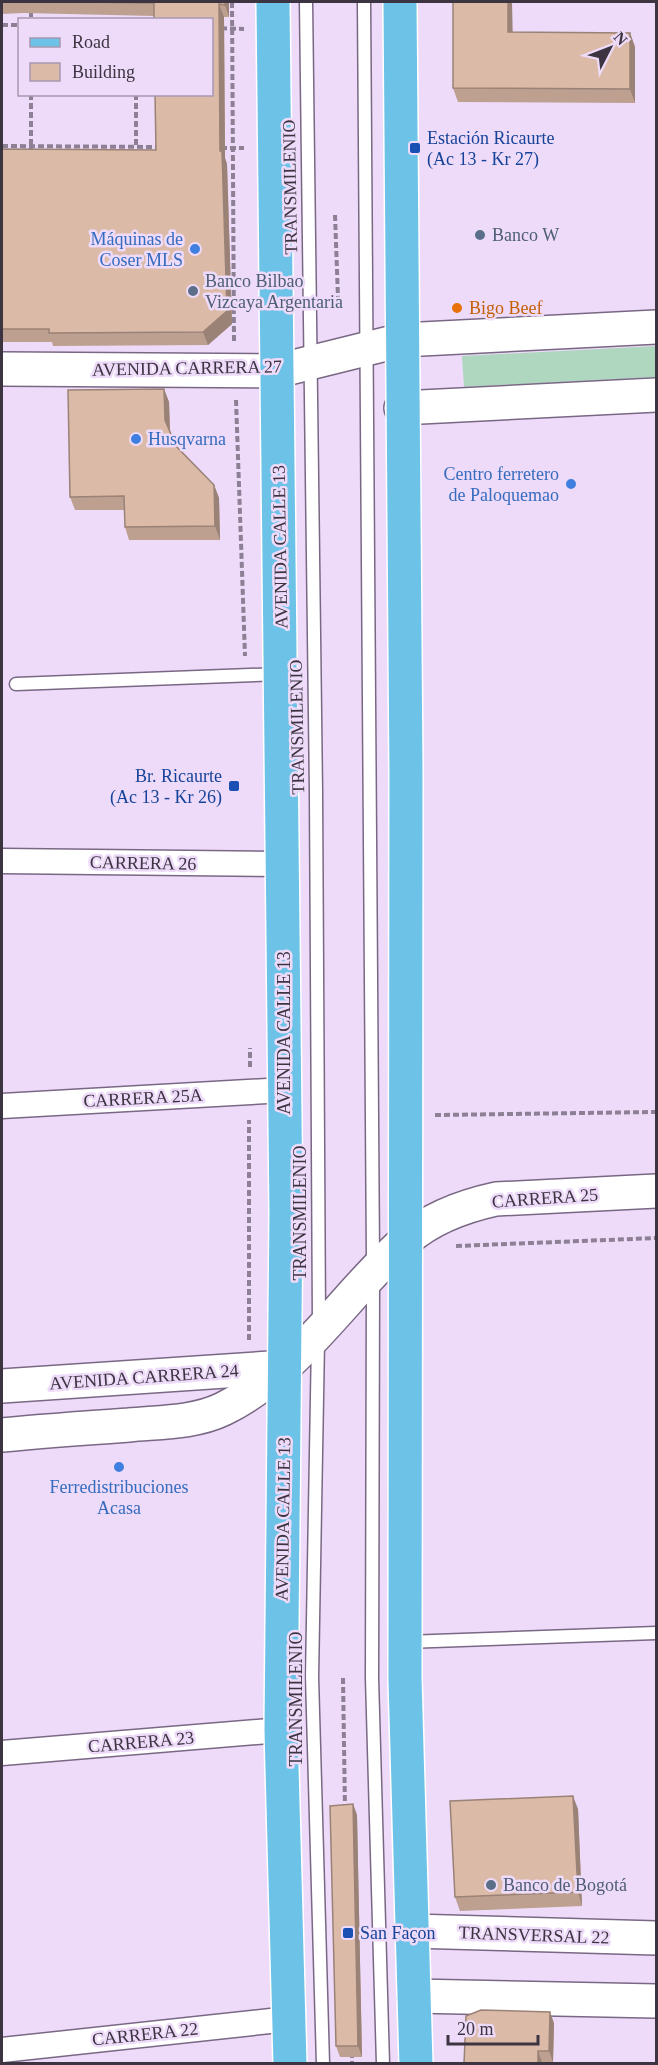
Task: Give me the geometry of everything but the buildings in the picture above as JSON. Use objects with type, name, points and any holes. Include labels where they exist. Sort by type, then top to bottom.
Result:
[{"type":"main road","name":"AVENIDA CALLE 13","points":[[273,2],[281,674],[268,864],[285,1090],[286,1367],[280,1730],[290,2064]]},
{"type":"main road","points":[[400,2],[401,408],[406,774],[406,1642],[416,2064]]},
{"type":"main road","name":"AVENIDA CARRERA 27","points":[[2,369],[277,371],[402,340],[657,327]]},
{"type":"main road","points":[[401,408],[657,395]]},
{"type":"main road","name":"CARRERA 25","points":[[407,1239],[445,1215],[471,1204],[496,1199],[657,1191]]},
{"type":"main road","name":"AVENIDA CARRERA 24","points":[[2,1435],[183,1420],[220,1410],[250,1395],[286,1367],[407,1239]]},
{"type":"main road","name":"AVENIDA CARRERA 24","points":[[2,1386],[286,1367]]},
{"type":"main road","name":"TRANSVERSAL 22","points":[[412,1931],[657,1938]]},
{"type":"main road","points":[[414,1996],[657,2001]]},
{"type":"street","name":"CARRERA 26","points":[[2,861],[268,864]]},
{"type":"street","name":"CARRERA 25A","points":[[2,1106],[285,1090]]},
{"type":"street","name":"CARRERA 23","points":[[2,1753],[280,1730]]},
{"type":"street","name":"CARRERA 22","points":[[2,2050],[289,2019]]},
{"type":"lane","name":"TRANSMILENIO","points":[[306,2],[319,1332],[312,1677],[323,2064]]},
{"type":"lane","points":[[364,2],[364,350],[371,789],[372,1678],[383,2064]]},
{"type":"lane","points":[[16,684],[281,674]]},
{"type":"lane","points":[[406,1642],[657,1633]]},
{"type":"path","points":[[31,2],[31,18]]},
{"type":"path","points":[[232,2],[233,306]]},
{"type":"path","points":[[2,25],[18,25]]},
{"type":"path","points":[[31,96],[31,158]]},
{"type":"path","points":[[136,96],[136,147]]},
{"type":"path","points":[[2,146],[168,147]]},
{"type":"path","points":[[211,148],[275,148]]},
{"type":"path","points":[[335,215],[338,298]]},
{"type":"path","points":[[327,298],[345,297]]},
{"type":"path","points":[[236,424],[246,675]]},
{"type":"path","points":[[248,1370],[250,1047]]},
{"type":"path","points":[[431,1115],[657,1112]]},
{"type":"path","points":[[444,1247],[657,1238]]},
{"type":"path","points":[[337,1678],[353,1678]]},
{"type":"path","points":[[343,1678],[345,1816]]},
{"type":"path","points":[[352,2049],[352,2064]]},
{"type":"green space","points":[[656,346],[656,377],[464,387],[462,356]]},
{"type":"place","name":"Estación Ricaurte (Ac 13 - Kr 27)","points":[[415,148]]},
{"type":"place","name":"Banco W","points":[[480,235]]},
{"type":"place","name":"Máquinas de Coser MLS","points":[[195,249]]},
{"type":"place","name":"Banco Bilbao Vizcaya Argentaria","points":[[193,291]]},
{"type":"place","name":"Bigo Beef","points":[[457,308]]},
{"type":"place","name":"Husqvarna","points":[[136,439]]},
{"type":"place","name":"Centro ferretero de Paloquemao","points":[[571,484]]},
{"type":"place","name":"Br. Ricaurte (Ac 13 - Kr 26)","points":[[234,786]]},
{"type":"place","name":"Ferredistribuciones Acasa","points":[[119,1467]]},
{"type":"place","name":"Banco de Bogotá","points":[[491,1885]]},
{"type":"place","name":"San Façon","points":[[348,1933]]}]
